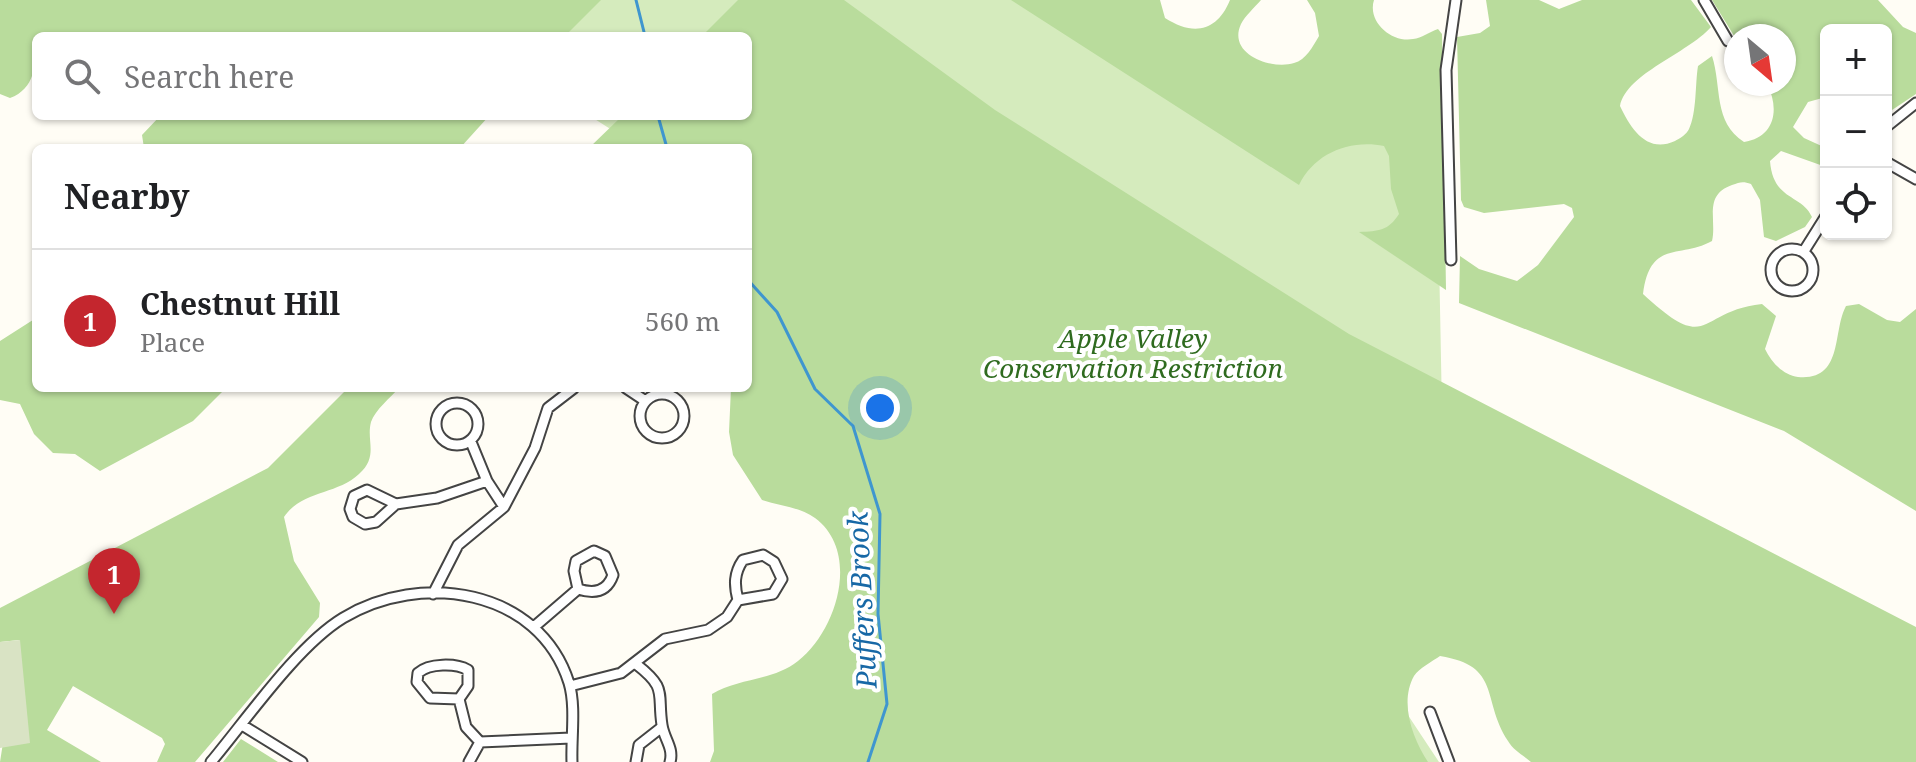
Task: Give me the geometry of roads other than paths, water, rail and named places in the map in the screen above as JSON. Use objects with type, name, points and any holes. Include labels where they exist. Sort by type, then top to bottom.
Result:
[{"type":"street","points":[[1451,260],[1446,70],[1456,0]]},
{"type":"street","points":[[1704,0],[1724,34]]},
{"type":"street","points":[[1892,122],[1916,103]]},
{"type":"street","points":[[1892,165],[1916,179]]},
{"type":"street","points":[[1804,251],[1820,226]]},
{"type":"street","points":[[1793,248],[1804,251],[1814,268],[1812,280],[1800,290],[1787,291],[1778,287],[1770,272],[1776,254],[1793,248]]},
{"type":"street","points":[[433,594],[458,545],[504,507],[535,448],[548,408],[569,392]]},
{"type":"street","points":[[632,392],[644,400]]},
{"type":"street","points":[[659,393],[670,394],[680,403],[684,415],[680,430],[667,439],[651,437],[642,425],[644,400],[659,393]]},
{"type":"street","points":[[452,402],[466,404],[478,415],[478,430],[471,442],[462,446],[449,444],[438,435],[435,421],[441,410],[452,402]]},
{"type":"street","points":[[471,442],[487,481],[504,507]]},
{"type":"street","points":[[396,504],[367,490],[354,496],[350,509],[353,517],[365,524],[376,522],[396,504],[437,498],[487,481]]},
{"type":"street","points":[[594,551],[605,556],[613,575],[610,583],[591,593],[578,589],[574,571],[576,561],[594,551]]},
{"type":"street","points":[[570,686],[614,675],[636,664],[665,639],[713,627],[727,617],[738,600],[735,585],[743,560],[763,555],[774,562],[781,573],[778,589],[757,599],[738,600]]},
{"type":"street","points":[[535,626],[578,589]]},
{"type":"street","points":[[211,762],[286,672],[342,619],[370,605],[433,594],[491,601],[516,611],[535,626],[561,662],[570,686],[572,762]]},
{"type":"street","points":[[636,664],[649,674],[662,699],[662,727],[672,752],[670,762]]},
{"type":"street","points":[[459,699],[430,698],[417,682],[418,673],[424,667],[465,667],[471,674],[470,680],[459,699],[466,727],[480,742],[571,738]]},
{"type":"street","points":[[1430,712],[1449,762]]},
{"type":"street","points":[[242,725],[302,762]]},
{"type":"street","points":[[636,762],[639,745],[662,727]]},
{"type":"street","points":[[469,762],[480,742]]},
{"type":"waterway","name":"Puffers Brook","points":[[636,0],[644,32]]},
{"type":"waterway","name":"Puffers Brook","points":[[659,120],[666,144]]},
{"type":"waterway","name":"Puffers Brook","points":[[752,284],[777,312],[815,389],[853,426],[880,514],[878,614],[887,704],[868,762]]},
{"type":"place","name":"Chestnut Hill","points":[[114,614]]},
{"type":"park label","name":"Apple Valley Conservation Restriction","points":[[1133,353]]}]
